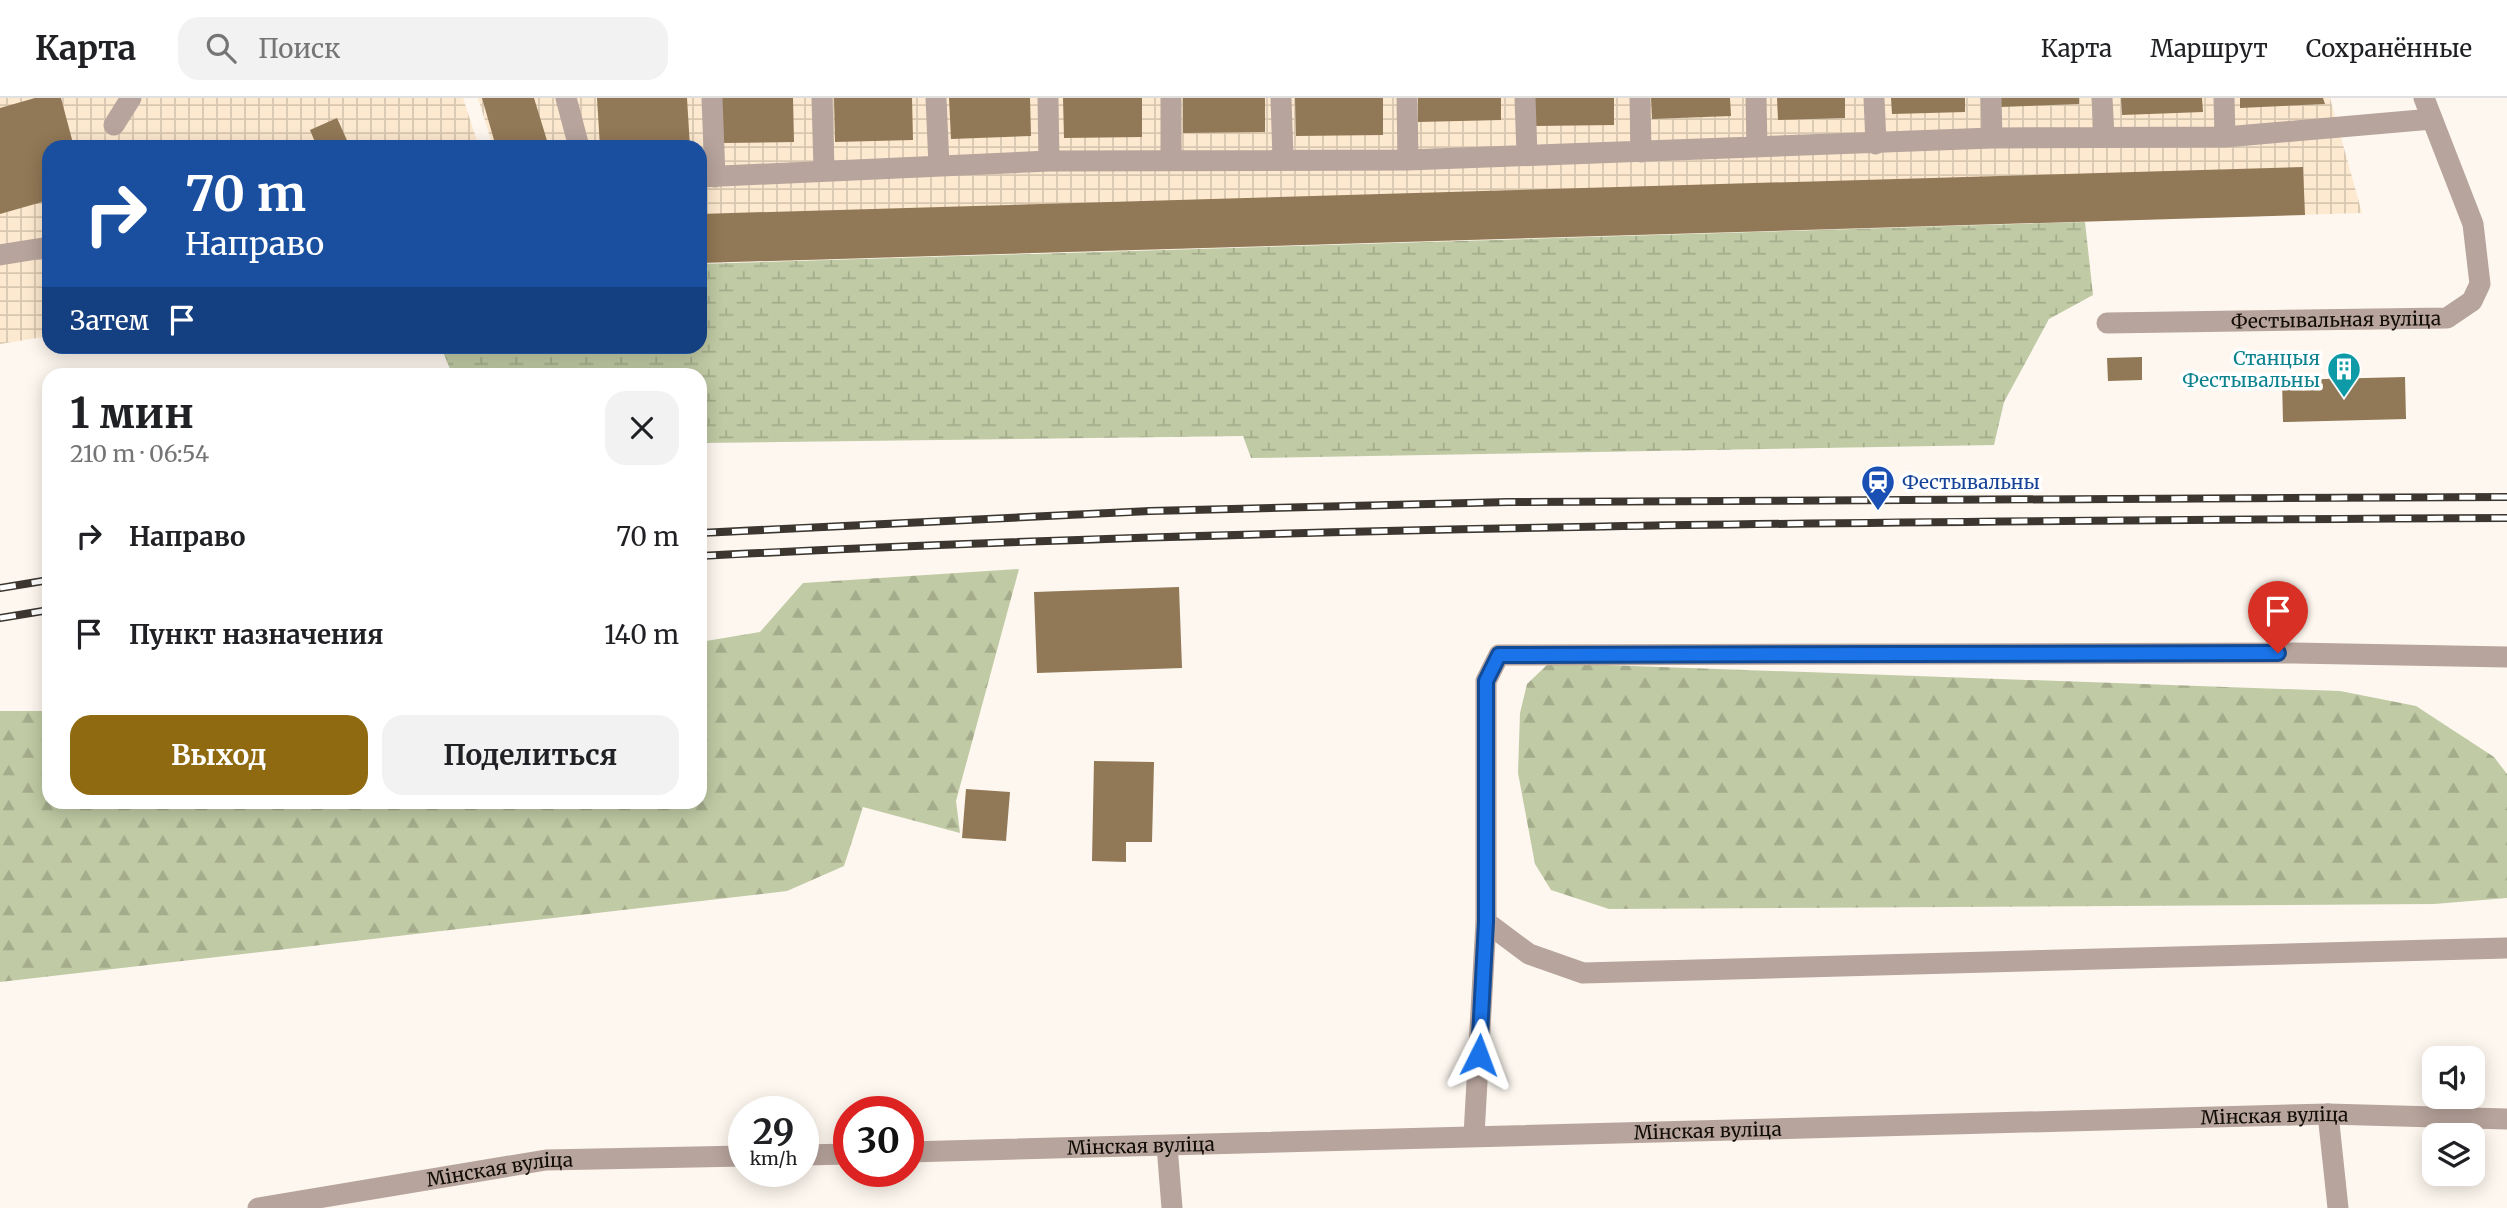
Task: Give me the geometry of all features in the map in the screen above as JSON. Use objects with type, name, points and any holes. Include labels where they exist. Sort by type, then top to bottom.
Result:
[{"type":"street","points":[[114,125],[131,98]]},
{"type":"street","points":[[566,98],[577,140]]},
{"type":"street","points":[[712,98],[707,177],[1049,161],[1408,160],[1993,138],[2225,137],[2432,119]]},
{"type":"street","points":[[822,98],[824,170]]},
{"type":"street","points":[[936,98],[939,166]]},
{"type":"street","points":[[1048,98],[1049,161]]},
{"type":"street","points":[[1171,98],[1171,159]]},
{"type":"street","points":[[1281,98],[1283,159]]},
{"type":"street","points":[[1407,98],[1408,160]]},
{"type":"street","points":[[1525,98],[1527,154]]},
{"type":"street","points":[[1640,98],[1641,152]]},
{"type":"street","points":[[1756,98],[1757,147]]},
{"type":"street","points":[[1874,98],[1876,144]]},
{"type":"street","points":[[1991,98],[1993,138]]},
{"type":"street","points":[[2102,98],[2104,136]]},
{"type":"street","points":[[2224,98],[2225,137]]},
{"type":"street","name":"Фестывальная вуліца","points":[[2107,323],[2447,318],[2472,301],[2480,284],[2473,224],[2424,98]]},
{"type":"street","points":[[0,255],[42,248]]},
{"type":"street","points":[[1474,1135],[1486,922],[1486,681],[1499,655],[2317,653],[2507,657]]},
{"type":"street","points":[[1486,922],[1529,954],[1583,973],[2507,947]]},
{"type":"street","points":[[2328,1114],[2338,1208]]},
{"type":"street","name":"Мінская вуліца","points":[[924,1152],[2328,1114],[2507,1119]]},
{"type":"street","points":[[1167,1146],[1172,1208]]},
{"type":"street","name":"Мінская вуліца","points":[[258,1208],[546,1160],[728,1156]]},
{"type":"shaded area","points":[[0,98],[463,98],[477,140],[42,140],[42,337],[0,344]]},
{"type":"shaded area","points":[[478,98],[2330,98],[2362,213],[707,263],[707,140],[491,140]]},
{"type":"green space","points":[[2085,222],[2093,295],[2049,319],[2004,402],[1994,445],[1251,458],[1243,436],[707,443],[707,368],[450,368],[444,354],[707,354],[707,264]]},
{"type":"green space","points":[[1019,569],[956,801],[960,833],[863,807],[844,866],[787,891],[0,982],[0,711],[42,711],[42,809],[707,809],[707,641],[760,632],[803,583]]},
{"type":"green space","points":[[1549,663],[2340,691],[2416,706],[2494,757],[2507,774],[2507,898],[2434,904],[1609,909],[1551,890],[1535,864],[1518,773],[1520,713],[1527,684]]},
{"type":"building","points":[[35,98],[61,98],[72,140],[42,140],[42,202],[0,214],[0,108]]},
{"type":"building","points":[[482,98],[534,98],[547,140],[494,140]]},
{"type":"building","points":[[597,98],[687,98],[690,140],[600,140]]},
{"type":"building","points":[[722,98],[793,98],[794,142],[722,143]]},
{"type":"building","points":[[834,98],[912,98],[913,140],[835,142]]},
{"type":"building","points":[[949,98],[1030,98],[1031,136],[951,139]]},
{"type":"building","points":[[1063,98],[1142,98],[1142,137],[1064,138]]},
{"type":"building","points":[[1183,98],[1265,98],[1265,132],[1183,133]]},
{"type":"building","points":[[1295,98],[1383,98],[1383,135],[1296,136]]},
{"type":"building","points":[[1418,98],[1501,98],[1501,120],[1418,122]]},
{"type":"building","points":[[1535,98],[1614,98],[1614,125],[1535,126]]},
{"type":"building","points":[[1651,98],[1730,98],[1731,116],[1652,119]]},
{"type":"building","points":[[1777,98],[1845,98],[1845,118],[1778,120]]},
{"type":"building","points":[[1891,98],[1965,98],[1965,112],[1892,114]]},
{"type":"building","points":[[1999,98],[2079,98],[2079,104],[2000,107]]},
{"type":"building","points":[[2121,98],[2202,98],[2203,112],[2122,115]]},
{"type":"building","points":[[2240,98],[2323,98],[2325,104],[2240,108]]},
{"type":"building","points":[[337,118],[347,140],[314,140],[310,130]]},
{"type":"building","points":[[2303,167],[2305,215],[707,263],[707,214]]},
{"type":"building","points":[[2142,357],[2142,380],[2108,381],[2107,358]]},
{"type":"building","name":"Станцыя Фестывальны","points":[[2405,377],[2406,419],[2283,422],[2282,380]]},
{"type":"building","points":[[1179,587],[1182,668],[1037,673],[1034,592]]},
{"type":"building","points":[[1094,761],[1154,762],[1152,842],[1126,842],[1126,862],[1092,861]]},
{"type":"building","points":[[966,789],[1010,792],[1006,841],[962,838]]},
{"type":"railway","points":[[707,533],[1150,511],[1508,502],[2507,497]]},
{"type":"railway","points":[[707,556],[1152,537],[1603,526],[2507,518]]},
{"type":"railway","points":[[0,588],[42,581]]},
{"type":"railway","points":[[0,618],[42,611]]},
{"type":"place","name":"Станцыя Фестывальны","points":[[2344,399]]},
{"type":"place","name":"Фестывальны","points":[[1878,512]]},
{"type":"route","points":[[1479,1055],[1486,922],[1486,681],[1499,655],[2278,653]]}]
